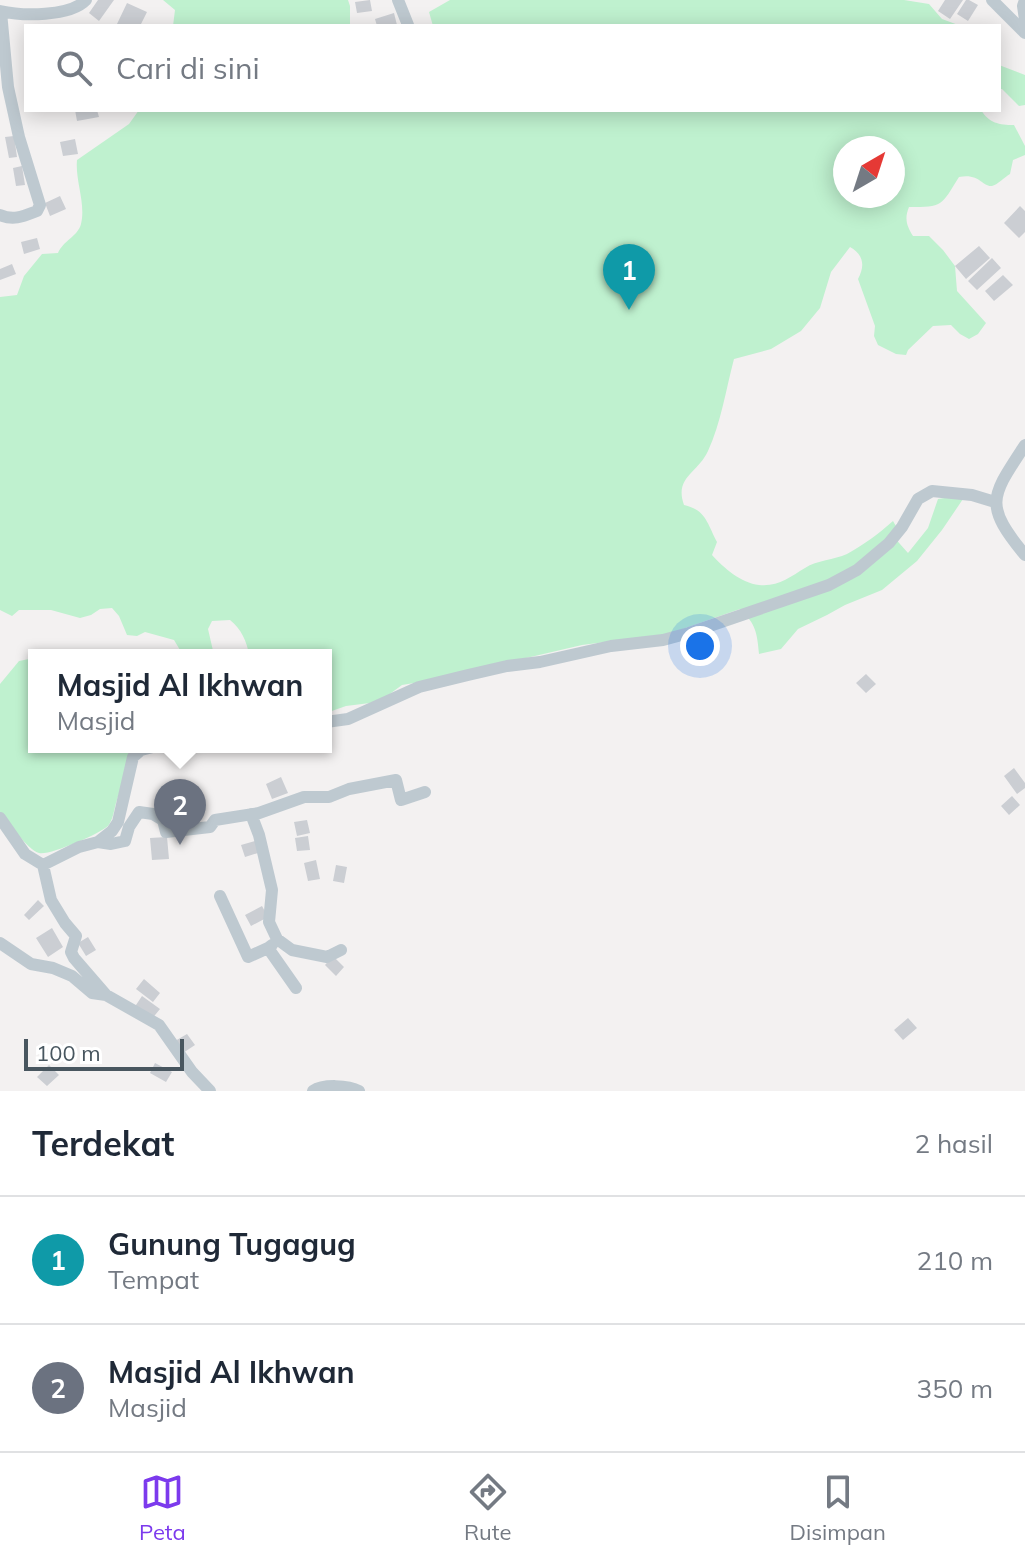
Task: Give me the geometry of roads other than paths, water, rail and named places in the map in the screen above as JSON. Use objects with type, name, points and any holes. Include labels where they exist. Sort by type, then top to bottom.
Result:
[{"type":"street","points":[[0,215],[16,219],[37,211],[40,205],[19,137],[8,87],[0,12],[29,14],[61,11],[78,7],[86,0]]},
{"type":"street","points":[[398,0],[408,24]]},
{"type":"street","points":[[992,0],[1025,33]]},
{"type":"street","points":[[1025,0],[1025,20]]},
{"type":"street","points":[[1025,445],[1001,484],[995,502],[999,518],[1025,555]]},
{"type":"street","points":[[332,721],[348,719],[419,687],[507,666],[611,646],[663,640],[829,585],[857,570],[889,543],[918,499],[932,491],[972,495],[995,502]]},
{"type":"street","points":[[43,865],[108,836],[118,822],[133,757],[138,753]]},
{"type":"street","points":[[98,842],[111,844],[125,841],[129,827],[139,812],[153,814],[163,820],[166,832],[210,827],[215,820],[251,814],[304,797],[329,797],[349,789],[396,780],[401,800],[425,792]]},
{"type":"street","points":[[251,814],[272,890],[269,922],[272,944],[296,988]]},
{"type":"street","points":[[0,818],[25,854],[43,865],[51,900],[76,936],[71,952],[74,958],[106,995],[159,1025],[192,1072],[210,1091]]},
{"type":"street","points":[[220,896],[248,957],[272,944],[327,957],[341,950]]},
{"type":"street","points":[[0,943],[31,964],[53,968],[72,976],[92,993],[106,995]]},
{"type":"street","points":[[313,1091],[319,1087],[359,1091]]},
{"type":"place","name":"Gunung Tugagug","points":[[629,310]]},
{"type":"place","name":"Masjid Al Ikhwan","points":[[180,845]]}]
